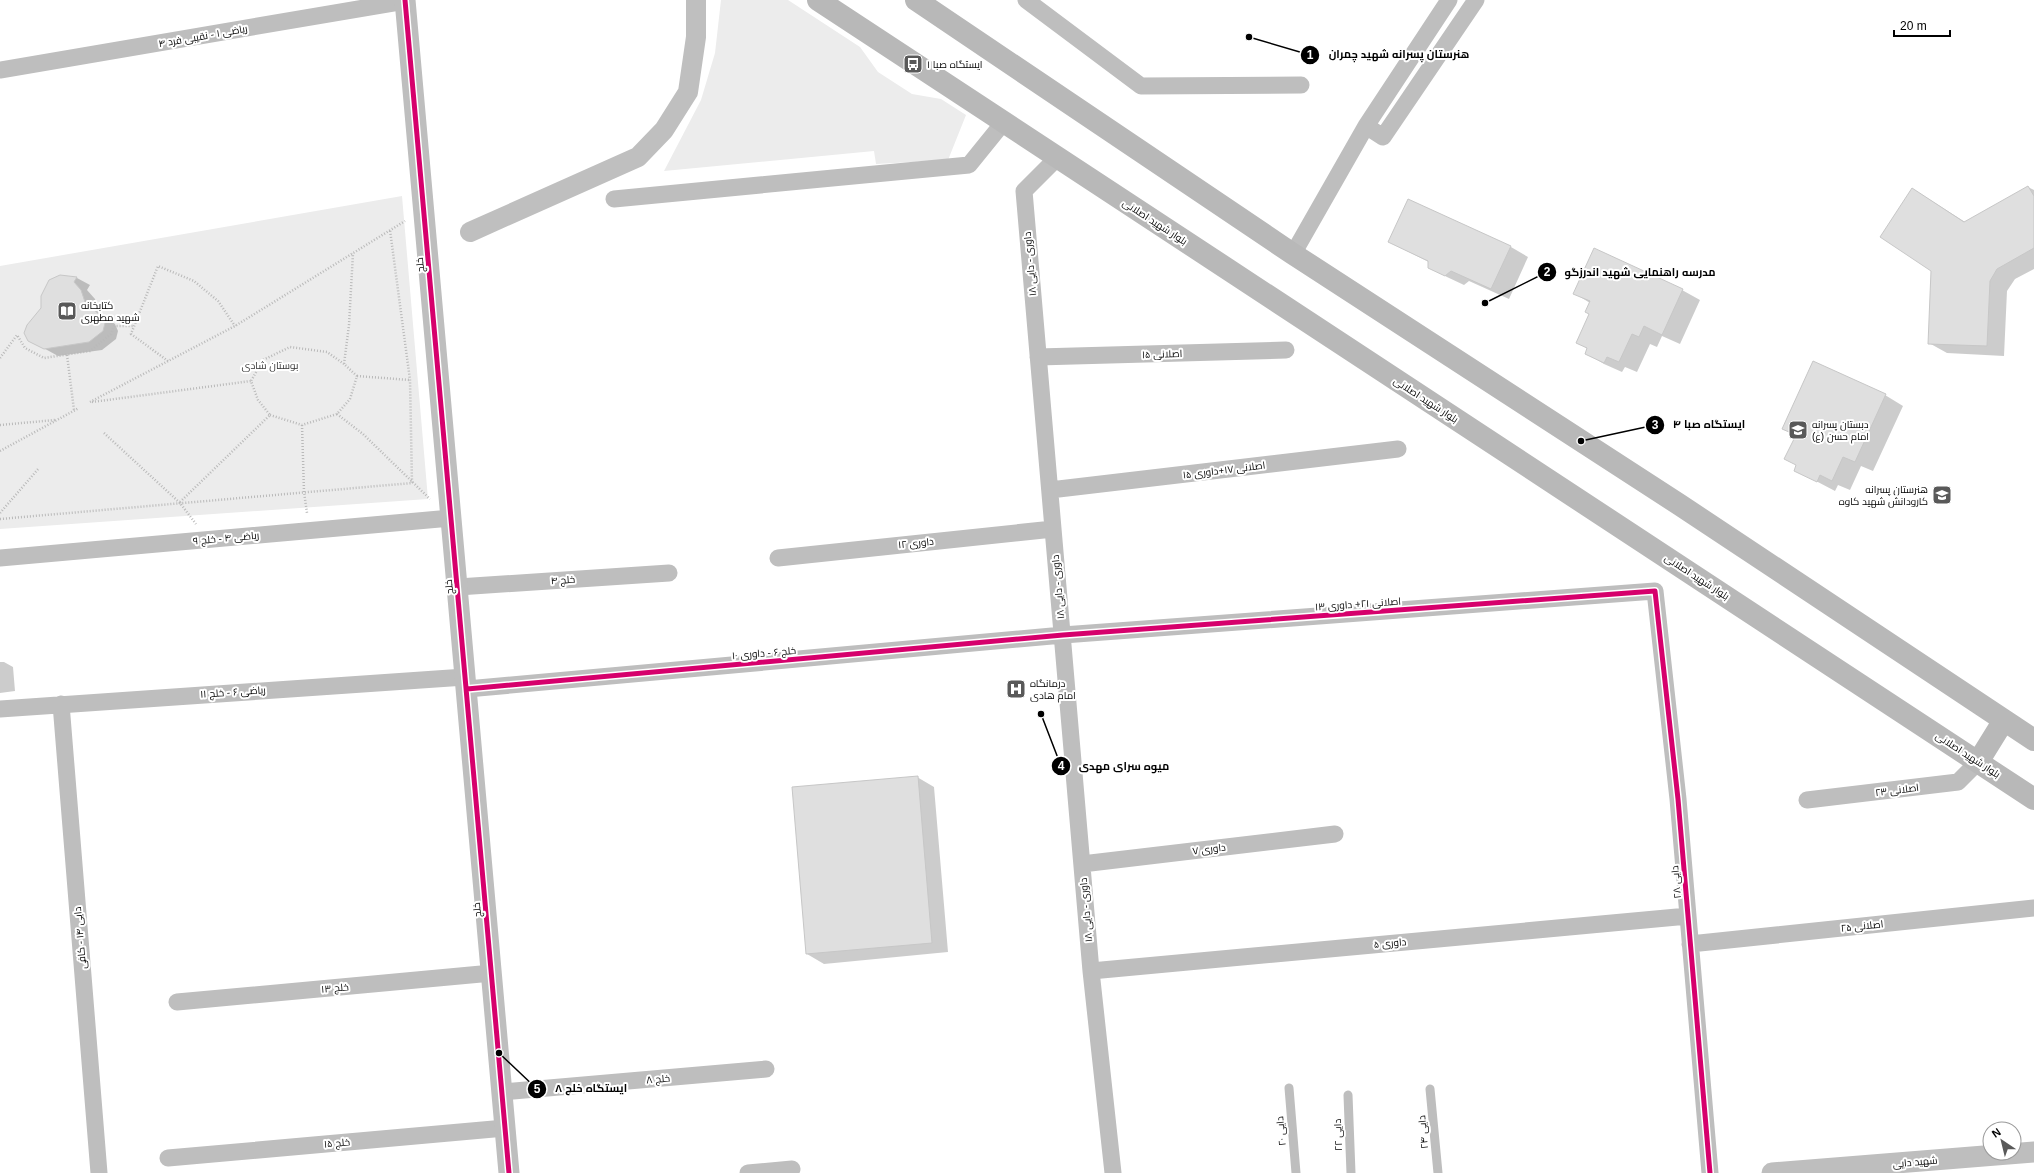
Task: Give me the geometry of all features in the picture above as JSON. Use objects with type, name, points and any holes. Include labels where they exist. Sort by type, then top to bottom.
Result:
[{"type":"main road","name":"بلوار شهید اصلانی","points":[[818,0],[1003,123],[2034,799]]},
{"type":"main road","points":[[916,0],[1293,254],[1680,505],[2034,740]]},
{"type":"main road","points":[[1978,762],[2004,720]]},
{"type":"street","name":"ریاضی ۱ - نقیبی فرد ۴","points":[[0,70],[405,0]]},
{"type":"street","name":"خلج","points":[[405,0],[509,1173]]},
{"type":"street","points":[[1026,0],[1141,86],[1301,85]]},
{"type":"street","points":[[1293,254],[1366,126],[1449,0]]},
{"type":"street","points":[[1366,126],[1384,137],[1476,0]]},
{"type":"street","points":[[614,198],[969,165],[1003,123]]},
{"type":"street","name":"داوری - دایی ۱۸","points":[[1057,158],[1024,191],[1091,971],[1113,1173]]},
{"type":"street","name":"اصلانی ۱۵","points":[[1038,357],[1286,350]]},
{"type":"street","name":"اصلانی ۱۷+داوری ۱۵","points":[[1050,490],[1398,449]]},
{"type":"street","name":"ریاضی ۴ - خلج ۹","points":[[0,558],[451,518]]},
{"type":"street","name":"داوری ۱۲","points":[[778,558],[1054,529]]},
{"type":"street","name":"خلج ۴","points":[[458,587],[669,573]]},
{"type":"street","name":"اصلانی ۲۱+ داوری ۱۳","points":[[1063,635],[1655,591]]},
{"type":"street","name":"دایی ۲۸","points":[[1655,591],[1678,799],[1710,1173]]},
{"type":"street","name":"خلج ۶ - داوری ۱۰","points":[[466,683],[1063,635]]},
{"type":"street","name":"ریاضی ۶ - خلج ۱۱","points":[[0,709],[61,704],[466,683]]},
{"type":"street","name":"دایی ۱۴ - کافی","points":[[61,704],[99,1173]]},
{"type":"street","name":"اصلانی ۲۳","points":[[1807,800],[1958,782],[1978,762]]},
{"type":"street","name":"داوری ۷","points":[[1082,864],[1335,834]]},
{"type":"street","name":"اصلانی ۲۵","points":[[1690,944],[2034,908]]},
{"type":"street","name":"داوری ۵","points":[[1091,971],[1688,916]]},
{"type":"street","name":"خلج ۱۳","points":[[177,1002],[492,974]]},
{"type":"street","name":"خلج ۸","points":[[502,1092],[766,1069]]},
{"type":"street","name":"خلج ۱۵","points":[[168,1158],[505,1128]]},
{"type":"street","name":"شهید دایی","points":[[1772,1173],[2034,1152]]},
{"type":"street","points":[[748,1173],[792,1169]]},
{"type":"lane","name":"دایی ۲۰","points":[[1288,1088],[1296,1173]]},
{"type":"lane","name":"دایی ۲۴","points":[[1430,1089],[1438,1173]]},
{"type":"lane","name":"دایی ۲۲","points":[[1348,1095],[1351,1173]]},
{"type":"path","points":[[251,381],[90,402],[235,326],[424,209]]},
{"type":"path","points":[[390,230],[410,380],[412,483]]},
{"type":"path","points":[[344,364],[349,325],[353,253]]},
{"type":"path","points":[[168,361],[130,334],[158,266],[194,281],[218,301],[235,326]]},
{"type":"path","points":[[0,358],[17,336],[25,348],[44,358],[90,351],[111,334],[114,326],[133,326]]},
{"type":"path","points":[[251,381],[264,360],[290,347],[327,352],[344,364],[357,376],[410,380]]},
{"type":"path","points":[[67,355],[74,410]]},
{"type":"path","points":[[251,381],[258,400],[270,415],[302,425],[338,414],[350,399],[357,376]]},
{"type":"path","points":[[0,451],[80,408]]},
{"type":"path","points":[[338,414],[363,434],[412,483],[451,518]]},
{"type":"path","points":[[180,503],[270,415]]},
{"type":"path","points":[[0,425],[57,420]]},
{"type":"path","points":[[302,425],[304,492],[309,531]]},
{"type":"path","points":[[104,433],[180,503],[195,520],[203,541]]},
{"type":"path","points":[[0,512],[39,468]]},
{"type":"path","points":[[0,518],[412,483]]},
{"type":"green space","points":[[721,0],[788,0],[860,47],[878,72],[912,94],[941,99],[966,115],[948,160],[876,164],[874,151],[664,171],[701,100],[715,53]]},
{"type":"green space","name":"بوستان شادی","points":[[402,196],[428,499],[0,529],[0,266]]},
{"type":"building","points":[[2028,186],[2034,196],[2034,248],[1997,269],[1990,281],[1987,346],[1928,344],[1931,271],[1880,237],[1912,188],[1964,222]]},
{"type":"building","points":[[1408,199],[1511,246],[1491,289],[1451,271],[1445,276],[1428,268],[1428,261],[1388,242]]},
{"type":"building","points":[[1594,248],[1683,289],[1662,335],[1644,326],[1639,337],[1632,334],[1619,362],[1607,357],[1604,363],[1585,354],[1587,348],[1576,343],[1589,314],[1585,312],[1590,301],[1573,294]]},
{"type":"building","name":"کتابخانه شهید مطهری","points":[[60,275],[77,277],[74,282],[81,290],[85,302],[101,316],[105,323],[103,331],[89,342],[44,349],[28,341],[24,333],[27,325],[41,308],[41,296],[49,280]]},
{"type":"building","points":[[1813,361],[1886,394],[1855,462],[1843,457],[1832,481],[1820,475],[1817,482],[1794,471],[1796,465],[1784,459],[1796,435],[1782,429]]},
{"type":"building","points":[[918,776],[932,943],[806,954],[792,787]]},
{"type":"waterway","points":[[470,232],[638,157],[664,130],[688,92],[696,37],[696,0]]},
{"type":"cycle path","points":[[405,0],[509,1173]]},
{"type":"cycle path","points":[[467,689],[1063,635],[1655,591],[1678,799],[1710,1173]]},
{"type":"place","name":"هنرستان پسرانه شهید چمران","points":[[1249,37]]},
{"type":"place","name":"ایستگاه صبا ۱","points":[[913,64]]},
{"type":"place","name":"مدرسه راهنمایی شهید اندرزگو","points":[[1485,303]]},
{"type":"place","name":"کتابخانه شهید مطهری","points":[[67,311]]},
{"type":"place","name":"دبستان پسرانه امام حسن (ع)","points":[[1798,430]]},
{"type":"place","name":"ایستگاه صبا ۴","points":[[1581,441]]},
{"type":"place","name":"هنرستان پسرانه کارودانش شهید کاوه","points":[[1942,495]]},
{"type":"place","name":"درمانگاه امام هادی","points":[[1016,689]]},
{"type":"place","name":"میوه سرای مهدی","points":[[1041,714]]},
{"type":"place","name":"ایستگاه خلچ ۸","points":[[499,1053]]}]
